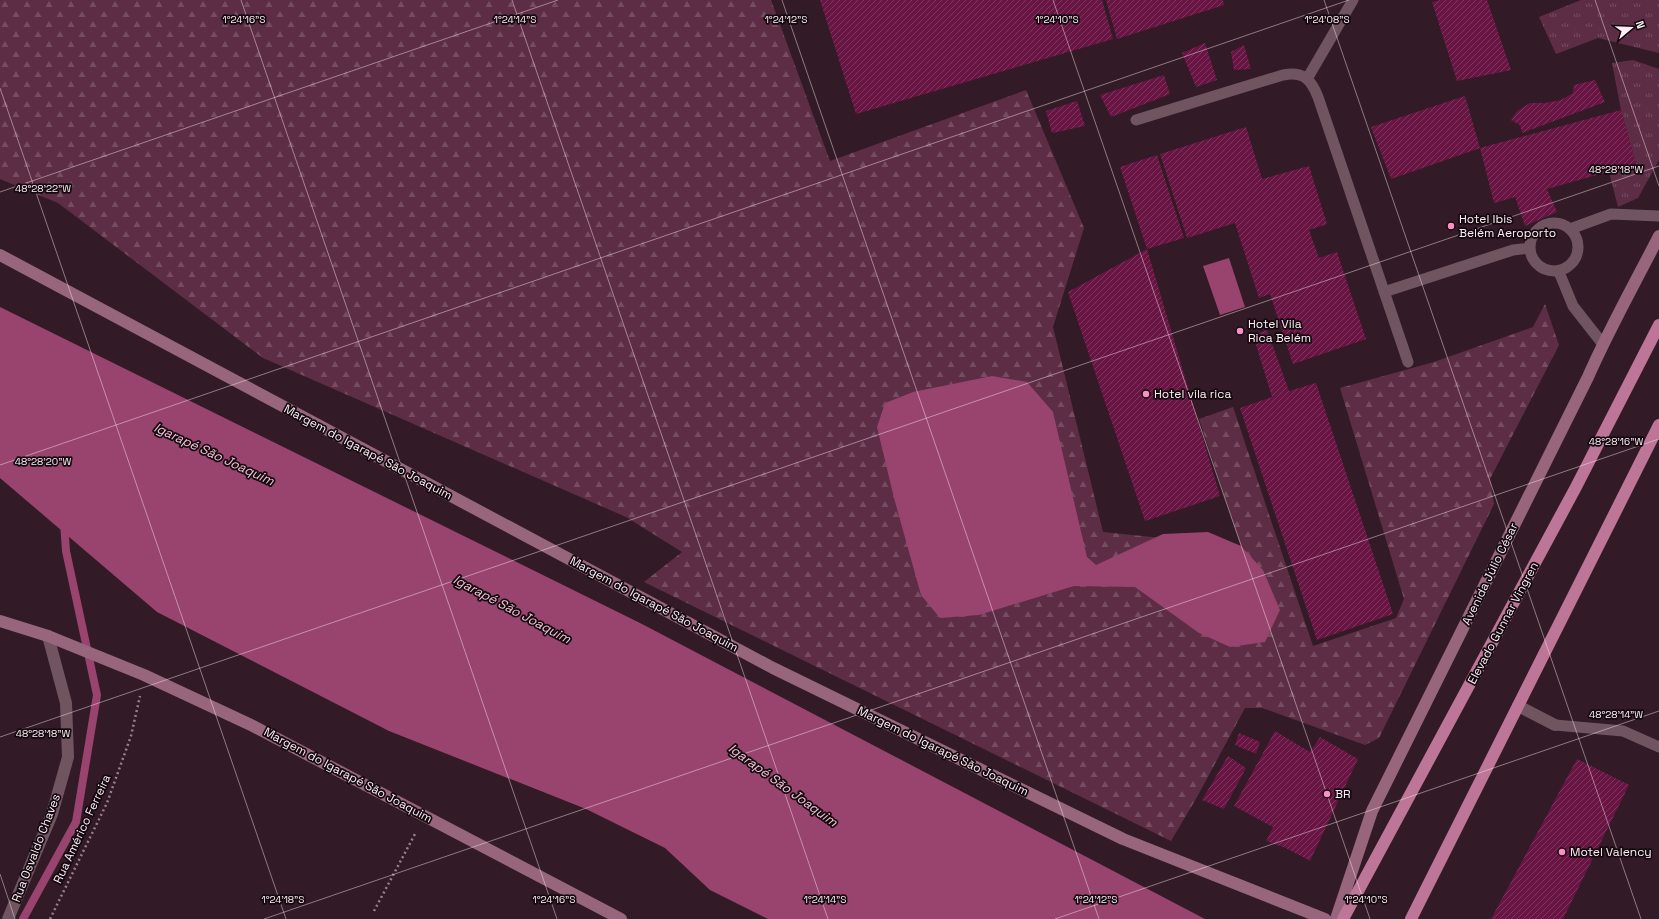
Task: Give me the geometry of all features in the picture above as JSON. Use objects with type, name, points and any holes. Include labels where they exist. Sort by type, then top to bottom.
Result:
[{"type":"main road","name":"Elevado Gunnar Vingren","points":[[1343,919],[1576,487],[1659,325]]},
{"type":"main road","points":[[1411,919],[1659,425]]},
{"type":"street","name":"Avenida Júlio César","points":[[1336,919],[1372,811],[1588,377],[1602,343],[1634,287],[1659,236]]},
{"type":"street","name":"Margem do Igarapé São Joaquim","points":[[0,255],[773,668],[1123,839],[1325,919]]},
{"type":"street","name":"Margem do Igarapé São Joaquim","points":[[0,622],[48,636],[144,675],[251,725],[621,919]]},
{"type":"street","name":"Rua Osvaldo Chaves","points":[[8,919],[52,814],[68,757],[66,703],[48,636]]},
{"type":"street","points":[[1518,706],[1555,725]]},
{"type":"lane","points":[[1307,79],[1353,0]]},
{"type":"lane","points":[[1136,120],[1283,75],[1296,74],[1307,79],[1312,84],[1318,97],[1408,362]]},
{"type":"lane","points":[[1570,229],[1611,214],[1659,216]]},
{"type":"lane","points":[[1555,223],[1570,229],[1577,242],[1578,250],[1572,264],[1559,272],[1552,272],[1539,266],[1530,255],[1530,248],[1530,240],[1534,233],[1540,227],[1555,223]]},
{"type":"lane","points":[[1384,292],[1513,250],[1530,248]]},
{"type":"lane","points":[[1559,272],[1573,306],[1602,343]]},
{"type":"lane","points":[[1555,725],[1623,731],[1659,747]]},
{"type":"path","name":"Rua Américo Ferreira","points":[[50,919],[107,803],[131,736],[144,675]]},
{"type":"path","points":[[374,911],[425,816]]},
{"type":"green space","points":[[0,0],[771,0],[830,161],[1026,90],[1084,228],[1053,327],[1103,532],[1241,546],[1199,419],[1233,407],[1313,646],[1396,618],[1404,599],[1340,388],[1434,362],[1533,327],[1545,304],[1559,345],[1490,479],[1494,504],[1379,738],[1365,745],[1262,708],[1245,708],[1197,797],[1171,841],[644,582],[682,552],[626,517],[263,358],[58,203],[0,179]]},
{"type":"green space","points":[[1581,0],[1659,0],[1659,53],[1598,38],[1556,54],[1539,17]]},
{"type":"green space","points":[[1633,60],[1659,69],[1659,160],[1638,198],[1618,207],[1609,172],[1636,164],[1621,110],[1612,63]]},
{"type":"water","points":[[1229,258],[1245,307],[1220,315],[1203,266]]},
{"type":"water","name":"Igarapé São Joaquim","points":[[0,307],[642,624],[1205,919],[768,919],[710,890],[665,848],[586,809],[389,731],[157,612],[0,478]]},
{"type":"water","points":[[992,376],[1027,382],[1053,412],[1087,557],[1096,565],[1163,534],[1208,532],[1241,546],[1263,570],[1280,610],[1265,642],[1230,647],[1199,633],[1135,587],[1074,586],[979,615],[940,618],[921,595],[894,498],[877,427],[885,403],[913,392]]},
{"type":"building","points":[[820,0],[1102,0],[1113,39],[856,114]]},
{"type":"building","points":[[1106,0],[1223,0],[1224,5],[1117,39]]},
{"type":"building","points":[[1440,0],[1487,0],[1511,70],[1457,81],[1432,2]]},
{"type":"building","points":[[1205,43],[1217,80],[1196,87],[1182,53]]},
{"type":"building","points":[[1244,45],[1251,69],[1234,70],[1231,52]]},
{"type":"building","points":[[1164,75],[1170,94],[1111,117],[1100,95]]},
{"type":"building","points":[[1595,80],[1605,102],[1522,133],[1520,125],[1511,120],[1517,111],[1530,103],[1545,103],[1561,100],[1573,93],[1574,85]]},
{"type":"building","points":[[1465,96],[1480,148],[1391,179],[1371,127]]},
{"type":"building","points":[[1077,101],[1085,126],[1052,133],[1046,111]]},
{"type":"building","points":[[1621,110],[1636,164],[1547,189],[1557,212],[1525,226],[1515,197],[1494,203],[1480,148]]},
{"type":"building","points":[[1246,127],[1262,179],[1309,166],[1327,224],[1309,230],[1319,258],[1337,252],[1366,339],[1293,364],[1270,294],[1259,298],[1235,223],[1187,238],[1160,154]]},
{"type":"building","points":[[1157,155],[1184,238],[1147,249],[1120,167]]},
{"type":"building","name":"Hotel vila rica","points":[[1147,249],[1220,496],[1145,521],[1068,292]]},
{"type":"building","points":[[1267,330],[1289,391],[1316,383],[1393,614],[1317,640],[1240,408],[1272,397],[1253,335]]},
{"type":"building","points":[[1275,731],[1310,752],[1320,737],[1358,759],[1310,861],[1286,848],[1266,841],[1273,827],[1234,806]]},
{"type":"building","points":[[1239,733],[1260,742],[1256,754],[1235,745]]},
{"type":"building","points":[[1228,756],[1246,768],[1224,809],[1202,800]]},
{"type":"building","name":"Motel Valency","points":[[1577,759],[1629,785],[1563,919],[1491,919]]},
{"type":"waterway","points":[[23,919],[76,822],[97,695],[66,551],[64,523]]},
{"type":"place","name":"Hotel Ibis Belém Aeroporto","points":[[1451,226]]},
{"type":"place","name":"Hotel Vila Rica Belém","points":[[1240,331]]},
{"type":"place","name":"Hotel vila rica","points":[[1146,394]]},
{"type":"place","name":"BR","points":[[1327,794]]},
{"type":"place","name":"Motel Valency","points":[[1562,852]]}]
